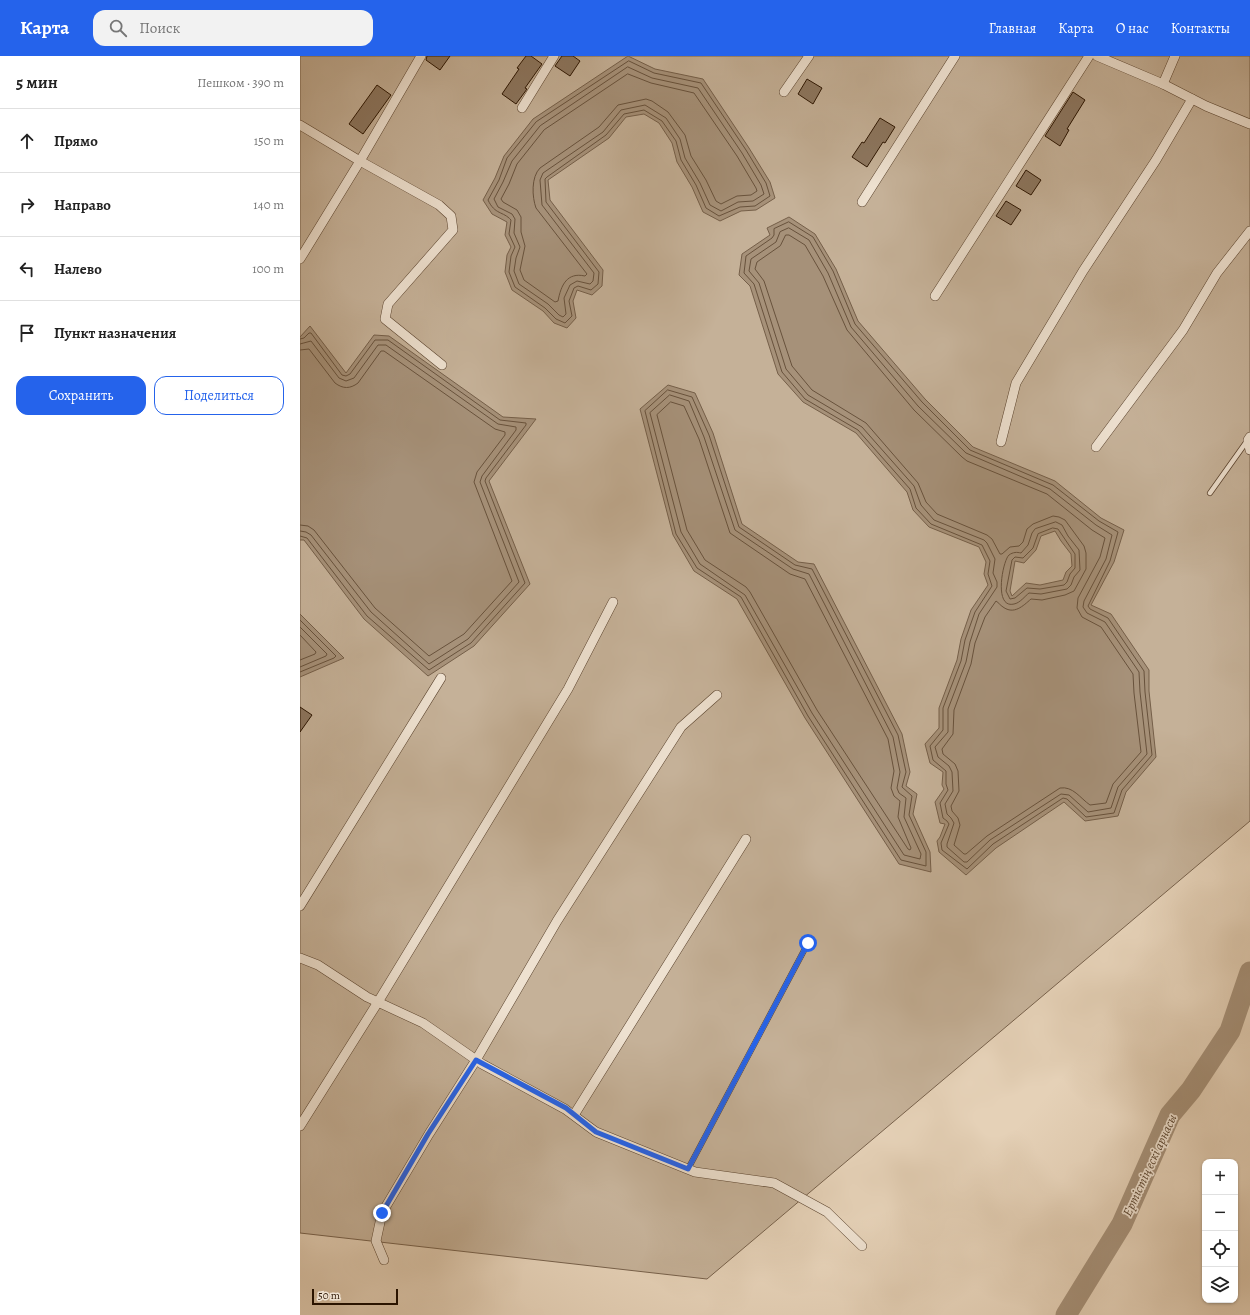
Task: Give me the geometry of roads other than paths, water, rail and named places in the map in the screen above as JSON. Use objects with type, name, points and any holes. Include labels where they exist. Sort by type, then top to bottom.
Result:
[{"type":"street","points":[[300,259],[360,161],[421,56]]},
{"type":"street","points":[[522,108],[554,56]]},
{"type":"street","points":[[784,92],[809,56]]},
{"type":"street","points":[[862,202],[955,56]]},
{"type":"street","points":[[935,296],[1089,56]]},
{"type":"street","points":[[1097,56],[1163,84],[1206,106],[1250,124]]},
{"type":"street","points":[[1163,84],[1175,56]]},
{"type":"street","points":[[1001,442],[1016,383],[1083,271],[1156,160],[1192,99]]},
{"type":"street","points":[[300,125],[360,161],[439,204],[451,216],[453,230],[388,304],[385,319],[442,365]]},
{"type":"street","points":[[1096,447],[1183,330],[1217,273],[1250,231]]},
{"type":"street","points":[[1249,438],[1250,450]]},
{"type":"street","points":[[300,1126],[378,1002],[568,689],[613,602]]},
{"type":"street","points":[[300,906],[441,678]]},
{"type":"street","points":[[384,1260],[376,1241],[382,1213],[428,1134],[476,1060],[557,921],[681,727],[717,695]]},
{"type":"street","points":[[574,1115],[746,839]]},
{"type":"street","points":[[300,958],[318,965],[367,997],[422,1023],[476,1060],[566,1108],[596,1132],[695,1172],[774,1183],[827,1212],[862,1246]]},
{"type":"lane","points":[[1210,493],[1249,438]]},
{"type":"lane","points":[[688,1169],[808,943]]},
{"type":"water","points":[[628,56],[655,69],[703,79],[770,182],[775,198],[756,210],[741,211],[720,221],[703,212],[692,187],[677,162],[672,143],[659,123],[644,114],[626,117],[609,138],[548,180],[550,200],[603,270],[602,286],[592,295],[577,290],[573,301],[576,318],[567,328],[554,323],[543,311],[512,290],[505,272],[507,255],[511,247],[505,235],[507,222],[492,214],[483,200],[495,178],[504,156],[533,119]]},
{"type":"water","points":[[789,217],[815,234],[836,269],[858,321],[925,399],[973,447],[1055,481],[1101,518],[1124,530],[1114,562],[1091,605],[1111,614],[1149,670],[1149,691],[1156,757],[1126,792],[1118,816],[1085,821],[1064,802],[996,848],[966,875],[939,852],[937,841],[945,824],[940,823],[935,802],[944,789],[942,785],[943,772],[930,763],[925,744],[939,728],[939,708],[957,660],[961,639],[971,610],[988,585],[984,574],[986,562],[979,547],[929,527],[913,510],[907,492],[856,433],[803,402],[778,374],[750,286],[739,275],[742,254],[770,235],[767,228]],"holes":[[[1055,531],[1071,554],[1072,566],[1066,572],[1063,580],[1040,585],[1026,583],[1012,596],[1010,591],[1015,561],[1024,563],[1036,550],[1041,536]]]},
{"type":"water","points":[[310,326],[346,373],[374,335],[389,336],[503,417],[536,419],[489,481],[530,584],[474,646],[428,676],[364,619],[304,540],[300,540],[300,337]]},
{"type":"water","points":[[668,385],[695,393],[713,433],[742,524],[798,562],[814,564],[902,734],[910,772],[906,786],[917,794],[913,814],[930,852],[931,872],[899,864],[805,718],[737,599],[694,571],[673,535],[640,409]]},
{"type":"water","points":[[300,614],[344,658],[300,677]]},
{"type":"waterway","name":"Ертістің ескі арнасы","points":[[1066,1315],[1122,1224],[1170,1115],[1191,1090],[1230,1031],[1250,972]]}]
